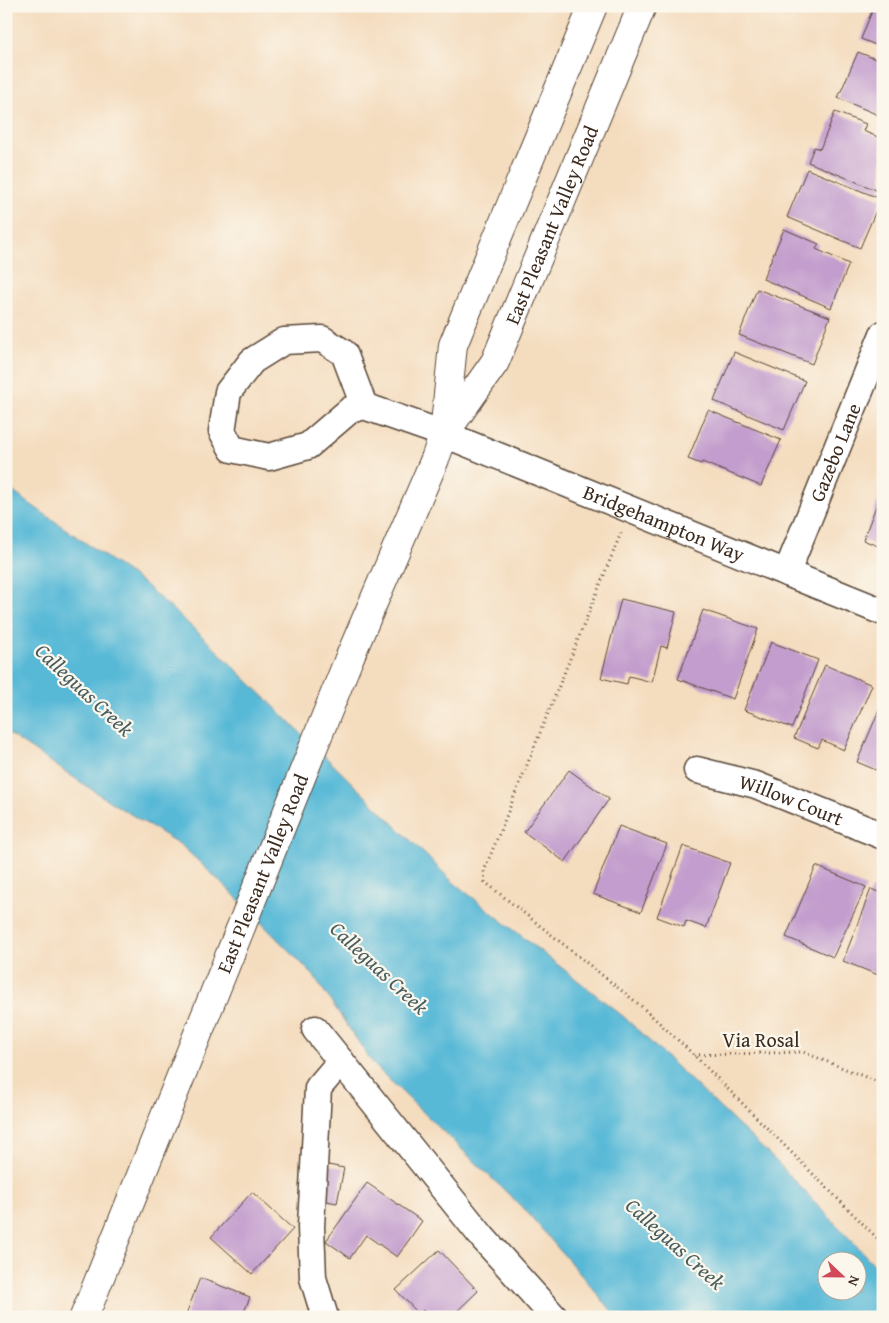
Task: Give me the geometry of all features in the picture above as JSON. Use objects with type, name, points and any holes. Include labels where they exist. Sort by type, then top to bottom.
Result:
[{"type":"main road","name":"East Pleasant Valley Road","points":[[444,434],[453,345],[592,6]]},
{"type":"main road","name":"East Pleasant Valley Road","points":[[84,1317],[348,661],[444,434],[495,362],[642,6]]},
{"type":"street","name":"Gazebo Lane","points":[[787,572],[883,334]]},
{"type":"street","points":[[322,339],[344,353],[364,406],[350,410],[308,446],[268,457],[232,449],[222,431],[228,392],[252,361],[284,341],[322,339]]},
{"type":"street","name":"Bridgehampton Way","points":[[364,406],[444,434],[883,612]]},
{"type":"street","name":"Willow Court","points":[[696,770],[756,786],[883,836]]},
{"type":"street","points":[[315,1029],[483,1238],[554,1317]]},
{"type":"street","points":[[325,1317],[313,1278],[311,1227],[318,1088],[340,1061]]},
{"type":"path","points":[[631,510],[484,871],[485,882],[641,1006],[694,1055],[883,1244]]},
{"type":"path","name":"Via Rosal","points":[[694,1055],[803,1052],[883,1084]]},
{"type":"water","name":"Calleguas Creek","points":[[6,487],[144,584],[202,636],[453,882],[624,1017],[777,1162],[860,1250],[816,1250],[816,1300],[866,1300],[866,1256],[883,1274],[883,1317],[617,1317],[527,1212],[374,1065],[314,976],[225,886],[181,845],[109,801],[6,732]]},
{"type":"building","points":[[874,6],[883,6],[883,48],[861,39]]},
{"type":"building","points":[[858,52],[883,62],[883,117],[838,98]]},
{"type":"building","points":[[835,112],[866,124],[863,131],[883,139],[881,192],[808,162],[814,147],[820,149]]},
{"type":"building","points":[[807,169],[881,199],[860,248],[787,217]]},
{"type":"building","points":[[784,229],[819,244],[816,249],[849,264],[831,308],[763,279]]},
{"type":"building","points":[[757,289],[830,317],[812,364],[739,335]]},
{"type":"building","points":[[734,352],[805,381],[784,430],[714,401]]},
{"type":"building","points":[[708,410],[781,440],[761,486],[702,462],[701,464],[688,459]]},
{"type":"building","points":[[883,488],[883,548],[863,540]]},
{"type":"building","points":[[621,599],[676,612],[667,648],[661,646],[652,682],[629,676],[627,684],[601,678]]},
{"type":"building","points":[[703,610],[758,629],[733,699],[678,679]]},
{"type":"building","points":[[771,642],[818,660],[792,728],[744,710]]},
{"type":"building","points":[[825,665],[872,685],[844,750],[822,740],[818,748],[794,738]]},
{"type":"building","points":[[883,701],[883,773],[857,762]]},
{"type":"building","points":[[569,770],[609,799],[565,862],[524,832]]},
{"type":"building","points":[[619,826],[667,844],[641,912],[593,894]]},
{"type":"building","points":[[683,846],[730,863],[706,928],[686,921],[684,927],[657,917]]},
{"type":"building","points":[[816,866],[866,887],[833,957],[786,937]]},
{"type":"building","points":[[871,889],[883,894],[883,977],[843,961]]},
{"type":"building","points":[[328,1165],[344,1168],[337,1203],[321,1200]]},
{"type":"building","points":[[367,1183],[422,1221],[397,1257],[366,1235],[350,1258],[326,1241]]},
{"type":"building","points":[[252,1192],[293,1229],[252,1274],[211,1237]]},
{"type":"building","points":[[439,1250],[478,1291],[451,1317],[430,1317],[423,1310],[419,1314],[396,1290]]},
{"type":"building","points":[[200,1278],[250,1297],[242,1317],[185,1317]]}]
